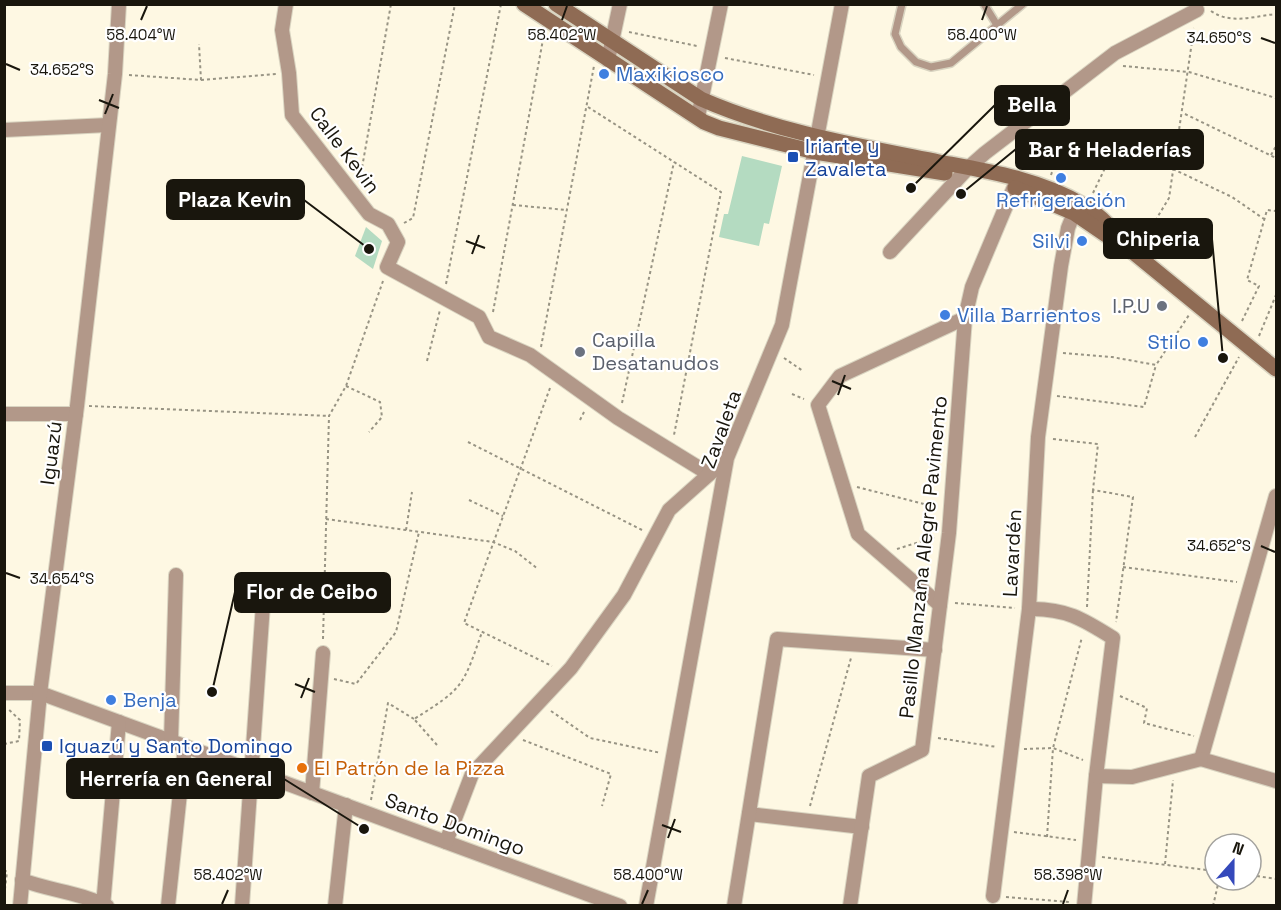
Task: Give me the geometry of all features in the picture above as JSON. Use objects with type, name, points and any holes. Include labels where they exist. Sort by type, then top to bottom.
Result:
[{"type":"main road","points":[[524,4],[698,117],[732,133],[815,152],[964,171],[1080,210]]},
{"type":"main road","points":[[556,4],[614,35],[701,99],[758,120],[819,136],[964,171],[1047,188],[1112,228],[1132,251],[1276,369]]},
{"type":"street","name":"Iguazú","points":[[20,906],[40,693],[115,74],[119,4]]},
{"type":"street","name":"Calle Kevin","points":[[286,4],[282,30],[289,73],[292,115],[369,214],[388,224],[391,229]]},
{"type":"street","points":[[602,56],[614,35],[620,4]]},
{"type":"street","points":[[698,117],[721,4]]},
{"type":"street","name":"Zavaleta","points":[[646,906],[727,458],[782,325],[842,4]]},
{"type":"street","points":[[890,252],[964,171],[1106,59],[1157,29],[1204,11]]},
{"type":"street","points":[[4,130],[108,125]]},
{"type":"street","name":"Pasillo Manzana Alegre Pavimento","points":[[850,906],[869,776],[922,750],[949,533],[965,318],[972,287],[1014,187]]},
{"type":"street","name":"Lavardén","points":[[993,896],[1029,609],[1038,437],[1045,395],[1048,352],[1065,242],[1080,210]]},
{"type":"street","points":[[391,229],[398,242],[387,267],[479,317],[489,337],[530,355],[618,418],[709,474]]},
{"type":"street","points":[[940,603],[880,555],[858,534],[818,405],[840,376],[965,318]]},
{"type":"street","points":[[4,414],[76,410]]},
{"type":"street","points":[[446,842],[472,774],[566,673],[624,595],[669,510],[727,458]]},
{"type":"street","points":[[1201,759],[1276,496]]},
{"type":"street","points":[[171,741],[176,575]]},
{"type":"street","points":[[242,906],[264,590]]},
{"type":"street","points":[[1029,609],[1053,608],[1086,621],[1113,638],[1096,770],[1084,904]]},
{"type":"street","points":[[734,906],[777,639],[935,650]]},
{"type":"street","points":[[312,793],[323,652]]},
{"type":"street","name":"Santo Domingo","points":[[4,693],[40,693],[620,906]]},
{"type":"street","points":[[22,880],[49,891],[69,891],[104,905],[119,722]]},
{"type":"street","points":[[168,906],[185,746]]},
{"type":"street","points":[[1096,770],[1132,777],[1201,759],[1276,781]]},
{"type":"street","points":[[335,906],[345,805]]},
{"type":"street","points":[[749,814],[862,827]]},
{"type":"lane","points":[[902,4],[895,34],[902,47],[916,62],[932,67],[951,63],[1023,4]]},
{"type":"lane","points":[[984,4],[997,25]]},
{"type":"path","points":[[357,197],[391,4]]},
{"type":"path","points":[[391,229],[413,218],[455,4]]},
{"type":"path","points":[[427,361],[444,298],[501,4]]},
{"type":"path","points":[[1132,251],[1168,198],[1189,72],[1204,11],[1222,19],[1276,14]]},
{"type":"path","points":[[489,337],[547,20]]},
{"type":"path","points":[[614,35],[711,52],[829,78]]},
{"type":"path","points":[[199,44],[201,80]]},
{"type":"path","points":[[538,362],[588,107],[602,56]]},
{"type":"path","points":[[1113,65],[1189,72],[1276,98]]},
{"type":"path","points":[[115,74],[201,80],[289,73]]},
{"type":"path","points":[[588,107],[722,192],[671,451]]},
{"type":"path","points":[[1183,113],[1276,158]]},
{"type":"path","points":[[1047,188],[1064,138]]},
{"type":"path","points":[[1080,210],[1106,166],[1104,157],[1109,143]]},
{"type":"path","points":[[1271,155],[1276,146]]},
{"type":"path","points":[[618,418],[674,162]]},
{"type":"path","points":[[1173,169],[1232,197],[1264,219]]},
{"type":"path","points":[[513,205],[568,210]]},
{"type":"path","points":[[1245,343],[1259,286],[1247,280],[1267,210],[1276,211]]},
{"type":"path","points":[[323,652],[329,416],[346,386],[387,267]]},
{"type":"path","points":[[1195,437],[1245,343],[1276,295]]},
{"type":"path","points":[[1045,395],[1144,407],[1156,364],[1197,303]]},
{"type":"path","points":[[772,350],[803,370]]},
{"type":"path","points":[[1048,352],[1112,357],[1156,364]]},
{"type":"path","points":[[555,374],[464,623],[566,673]]},
{"type":"path","points":[[346,386],[380,402],[382,417],[369,432]]},
{"type":"path","points":[[76,410],[329,416]]},
{"type":"path","points":[[1038,437],[1098,444],[1093,490],[1086,621],[1053,748],[1047,837]]},
{"type":"path","points":[[468,442],[655,536]]},
{"type":"path","points":[[843,484],[951,511]]},
{"type":"path","points":[[1093,490],[1133,497],[1113,638]]},
{"type":"path","points":[[406,530],[412,492]]},
{"type":"path","points":[[469,500],[502,516]]},
{"type":"path","points":[[326,519],[493,542],[515,551],[538,569]]},
{"type":"path","points":[[322,676],[356,684],[396,632],[419,532]]},
{"type":"path","points":[[880,555],[949,533]]},
{"type":"path","points":[[1123,567],[1251,584]]},
{"type":"path","points":[[940,603],[1029,609]]},
{"type":"path","points":[[414,719],[452,696],[465,679],[482,632]]},
{"type":"path","points":[[806,820],[855,644]]},
{"type":"path","points":[[1107,690],[1147,708],[1144,723],[1207,739]]},
{"type":"path","points":[[369,813],[388,703],[414,719],[437,745]]},
{"type":"path","points":[[538,703],[590,738],[673,755]]},
{"type":"path","points":[[4,708],[9,708],[20,720],[19,741],[4,744]]},
{"type":"path","points":[[509,734],[543,750],[611,774],[602,806]]},
{"type":"path","points":[[924,736],[1012,750],[1053,748],[1096,770]]},
{"type":"path","points":[[1165,865],[1175,766]]},
{"type":"path","points":[[1002,831],[1047,837],[1165,865],[1203,870]]},
{"type":"path","points":[[4,870],[7,872],[4,897]]},
{"type":"path","points":[[993,896],[1084,904]]},
{"type":"green space","points":[[742,156],[782,166],[769,224],[764,223],[759,246],[719,237],[724,214],[728,214]]},
{"type":"green space","points":[[366,227],[382,241],[373,269],[355,256]]},
{"type":"place","name":"Maxikiosco","points":[[604,74]]},
{"type":"place","name":"Iriarte y Zavaleta","points":[[793,157]]},
{"type":"place","name":"Refrigeración","points":[[1061,178]]},
{"type":"place","name":"Bella","points":[[911,188]]},
{"type":"place","name":"Bar & Heladerías","points":[[961,194]]},
{"type":"place","name":"Silvi","points":[[1082,241]]},
{"type":"place","name":"Plaza Kevin","points":[[369,249]]},
{"type":"place","name":"I.P.U","points":[[1162,306]]},
{"type":"place","name":"Villa Barrientos","points":[[945,315]]},
{"type":"place","name":"Stilo","points":[[1203,342]]},
{"type":"place","name":"Capilla Desatanudos","points":[[580,352]]},
{"type":"place","name":"Chiperia","points":[[1223,358]]},
{"type":"place","name":"Flor de Ceibo","points":[[212,692]]},
{"type":"place","name":"Benja","points":[[111,700]]},
{"type":"place","name":"Iguazú y Santo Domingo","points":[[47,746]]},
{"type":"place","name":"El Patrón de la Pizza","points":[[302,768]]},
{"type":"place","name":"Herrería en General","points":[[364,829]]}]
